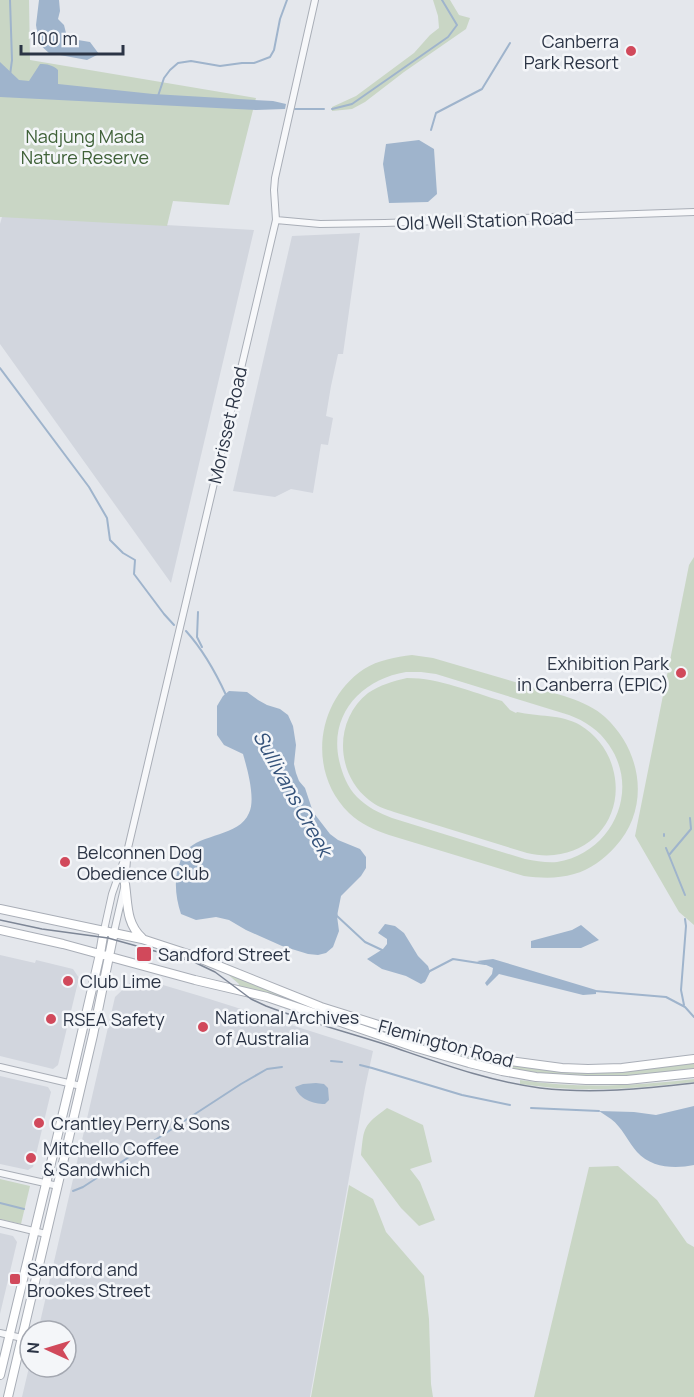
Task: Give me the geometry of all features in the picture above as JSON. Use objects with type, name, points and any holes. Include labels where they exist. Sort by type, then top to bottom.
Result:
[{"type":"main road","points":[[124,884],[130,923],[142,939]]},
{"type":"main road","name":"Flemington Road","points":[[0,909],[142,939],[194,956],[321,1007],[439,1044],[502,1060],[588,1069],[622,1068],[694,1059]]},
{"type":"main road","name":"Flemington Road","points":[[0,930],[267,997],[417,1048],[502,1071],[536,1077],[586,1080],[627,1080],[694,1073]]},
{"type":"main road","name":"Morisset Road","points":[[100,954],[104,930]]},
{"type":"main road","points":[[26,1319],[114,933]]},
{"type":"main road","points":[[0,1375],[100,954]]},
{"type":"main road","points":[[8,1397],[18,1355]]},
{"type":"street","name":"Morisset Road","points":[[104,930],[112,894],[128,848],[276,220],[275,178],[315,0]]},
{"type":"street","name":"Old Well Station Road","points":[[276,220],[320,224],[385,223],[694,212]]},
{"type":"street","name":"Morisset Road","points":[[114,933],[124,884],[128,848]]},
{"type":"street","points":[[0,1067],[81,1086]]},
{"type":"street","points":[[0,1173],[58,1186]]},
{"type":"street","points":[[0,1223],[46,1234]]},
{"type":"street","points":[[0,1332],[18,1337]]},
{"type":"shaded area","points":[[2,217],[254,230],[171,583],[0,344],[0,224]]},
{"type":"shaded area","points":[[360,233],[343,354],[338,354],[326,416],[333,418],[328,445],[321,444],[313,493],[291,489],[275,497],[233,491],[292,236]]},
{"type":"shaded area","points":[[0,955],[35,963],[36,960],[73,969],[79,978],[58,1065],[53,1069],[0,1056]]},
{"type":"shaded area","points":[[136,977],[373,1051],[310,1397],[22,1397],[26,1379],[78,1379],[78,1319],[41,1319],[115,997]]},
{"type":"shaded area","points":[[0,1076],[48,1087],[51,1092],[33,1167],[28,1170],[0,1164]]},
{"type":"shaded area","points":[[0,1233],[13,1236],[17,1242],[0,1314]]},
{"type":"green space","name":"Nadjung Mada Nature Reserve","points":[[0,0],[29,0],[30,60],[256,98],[229,205],[173,201],[167,226],[0,217]]},
{"type":"green space","points":[[433,0],[450,0],[459,15],[470,18],[466,29],[365,102],[352,109],[332,111],[332,107],[356,96],[414,53],[439,28]]},
{"type":"green space","name":"Exhibition Park in Canberra (EPIC)","points":[[694,557],[694,925],[679,912],[635,836],[689,565]]},
{"type":"green space","points":[[412,655],[433,658],[559,694],[589,706],[605,717],[618,731],[627,746],[634,763],[637,780],[634,815],[626,832],[615,847],[596,864],[568,876],[543,878],[524,876],[383,833],[349,813],[336,796],[327,778],[323,758],[323,738],[327,718],[336,699],[348,683],[364,669],[381,661]],"holes":[[[406,672],[436,674],[569,715],[596,730],[609,745],[618,763],[622,781],[621,800],[616,817],[606,833],[593,846],[576,856],[557,862],[537,861],[392,818],[361,801],[353,793],[343,775],[339,760],[337,743],[344,714],[352,701],[376,682]]]},
{"type":"green space","points":[[407,678],[431,680],[455,686],[502,701],[516,713],[557,717],[573,721],[586,729],[598,740],[606,752],[614,773],[616,788],[614,803],[603,828],[594,838],[569,852],[537,855],[394,812],[372,802],[358,789],[350,776],[345,761],[344,732],[357,704],[368,693]]},
{"type":"green space","points":[[225,972],[317,1009],[450,1052],[494,1063],[569,1072],[628,1071],[694,1063],[694,1069],[615,1077],[589,1077],[519,1070],[454,1055],[269,994],[238,986],[239,984]]},
{"type":"green space","points":[[694,1079],[694,1082],[607,1089],[520,1084],[520,1080],[564,1085],[607,1086]]},
{"type":"green space","points":[[387,1108],[423,1125],[432,1162],[410,1169],[420,1182],[435,1220],[419,1226],[401,1208],[361,1155],[366,1127]]},
{"type":"green space","points":[[618,1166],[657,1200],[687,1243],[694,1247],[694,1397],[534,1397],[589,1167]]},
{"type":"green space","points":[[0,1179],[30,1186],[21,1224],[0,1219]]},
{"type":"green space","points":[[349,1185],[373,1199],[386,1232],[424,1276],[433,1397],[311,1397]]},
{"type":"water","points":[[39,0],[59,0],[58,19],[64,25],[66,33],[78,40],[90,42],[99,54],[87,60],[49,53],[39,44],[36,25]]},
{"type":"water","points":[[0,62],[19,80],[29,81],[40,64],[45,64],[58,70],[58,84],[153,94],[273,101],[286,104],[285,109],[256,110],[0,97]]},
{"type":"water","points":[[419,140],[434,149],[437,194],[428,202],[389,203],[383,164],[386,144]]},
{"type":"water","points":[[229,691],[247,692],[288,715],[293,726],[296,745],[294,764],[296,773],[305,788],[313,812],[330,834],[360,849],[366,857],[366,868],[361,876],[341,896],[337,916],[339,931],[333,947],[326,953],[308,954],[282,946],[229,920],[216,917],[196,920],[181,914],[176,879],[183,854],[201,841],[237,827],[244,821],[251,807],[250,784],[243,754],[224,745],[217,735],[217,706]]},
{"type":"water","points":[[385,924],[395,926],[404,933],[418,956],[428,966],[430,972],[425,982],[421,984],[406,976],[382,969],[367,959],[387,944],[387,939],[378,933]]},
{"type":"water","points":[[581,925],[599,940],[581,948],[531,948],[531,941],[572,930]]},
{"type":"water","points":[[493,959],[596,990],[596,994],[583,995],[499,974],[487,986],[485,983],[492,974],[493,968],[477,961]]},
{"type":"water","points":[[316,1083],[324,1084],[328,1088],[329,1100],[325,1104],[307,1100],[295,1087]]},
{"type":"water","points":[[694,1106],[694,1165],[679,1167],[656,1164],[643,1157],[615,1122],[599,1111],[656,1115]]},
{"type":"waterway","points":[[10,0],[12,60],[10,75]]},
{"type":"waterway","points":[[158,96],[164,78],[178,63],[191,61],[220,66],[254,63],[270,57],[274,50],[280,19],[287,0]]},
{"type":"waterway","points":[[332,109],[352,104],[448,37],[457,25],[442,0]]},
{"type":"waterway","points":[[431,130],[436,113],[482,89],[510,43]]},
{"type":"waterway","points":[[295,109],[324,109]]},
{"type":"waterway","name":"Sullivans Creek","points":[[0,368],[89,487],[107,518],[110,540],[123,553],[135,560],[134,574],[174,625]]},
{"type":"waterway","points":[[198,612],[197,637],[202,647]]},
{"type":"waterway","name":"Sullivans Creek","points":[[186,631],[209,662],[226,695]]},
{"type":"waterway","points":[[669,855],[691,829],[690,818]]},
{"type":"waterway","points":[[666,848],[685,895]]},
{"type":"waterway","name":"Sullivans Creek","points":[[336,913],[365,942],[382,950]]},
{"type":"waterway","points":[[684,1005],[681,990],[685,919]]},
{"type":"waterway","name":"Sullivans Creek","points":[[428,972],[453,959],[485,964]]},
{"type":"waterway","name":"Sullivans Creek","points":[[595,991],[666,997],[685,1007],[694,1017]]},
{"type":"waterway","points":[[331,1061],[342,1062]]},
{"type":"waterway","points":[[360,1065],[462,1095],[510,1105]]},
{"type":"waterway","points":[[73,1191],[83,1187],[241,1084],[267,1069],[282,1067]]},
{"type":"waterway","points":[[531,1108],[599,1111]]},
{"type":"waterway","points":[[0,1203],[24,1209]]},
{"type":"tram line","points":[[0,920],[42,929],[108,938],[194,962],[215,972],[251,999],[266,1006],[501,1081],[540,1088],[579,1091],[637,1089],[694,1083]]},
{"type":"place","name":"Canberra Park Resort","points":[[631,51]]},
{"type":"place","name":"Exhibition Park in Canberra (EPIC)","points":[[681,673]]},
{"type":"place","name":"Belconnen Dog Obedience Club","points":[[65,862]]},
{"type":"place","name":"Sandford Street","points":[[144,954]]},
{"type":"place","name":"Club Lime","points":[[68,981]]},
{"type":"place","name":"RSEA Safety","points":[[51,1019]]},
{"type":"place","name":"National Archives of Australia","points":[[203,1027]]},
{"type":"place","name":"Crantley Perry & Sons","points":[[39,1123]]},
{"type":"place","name":"Mitchello Coffee & Sandwhich","points":[[31,1158]]},
{"type":"place","name":"Sandford and Brookes Street","points":[[15,1279]]}]
